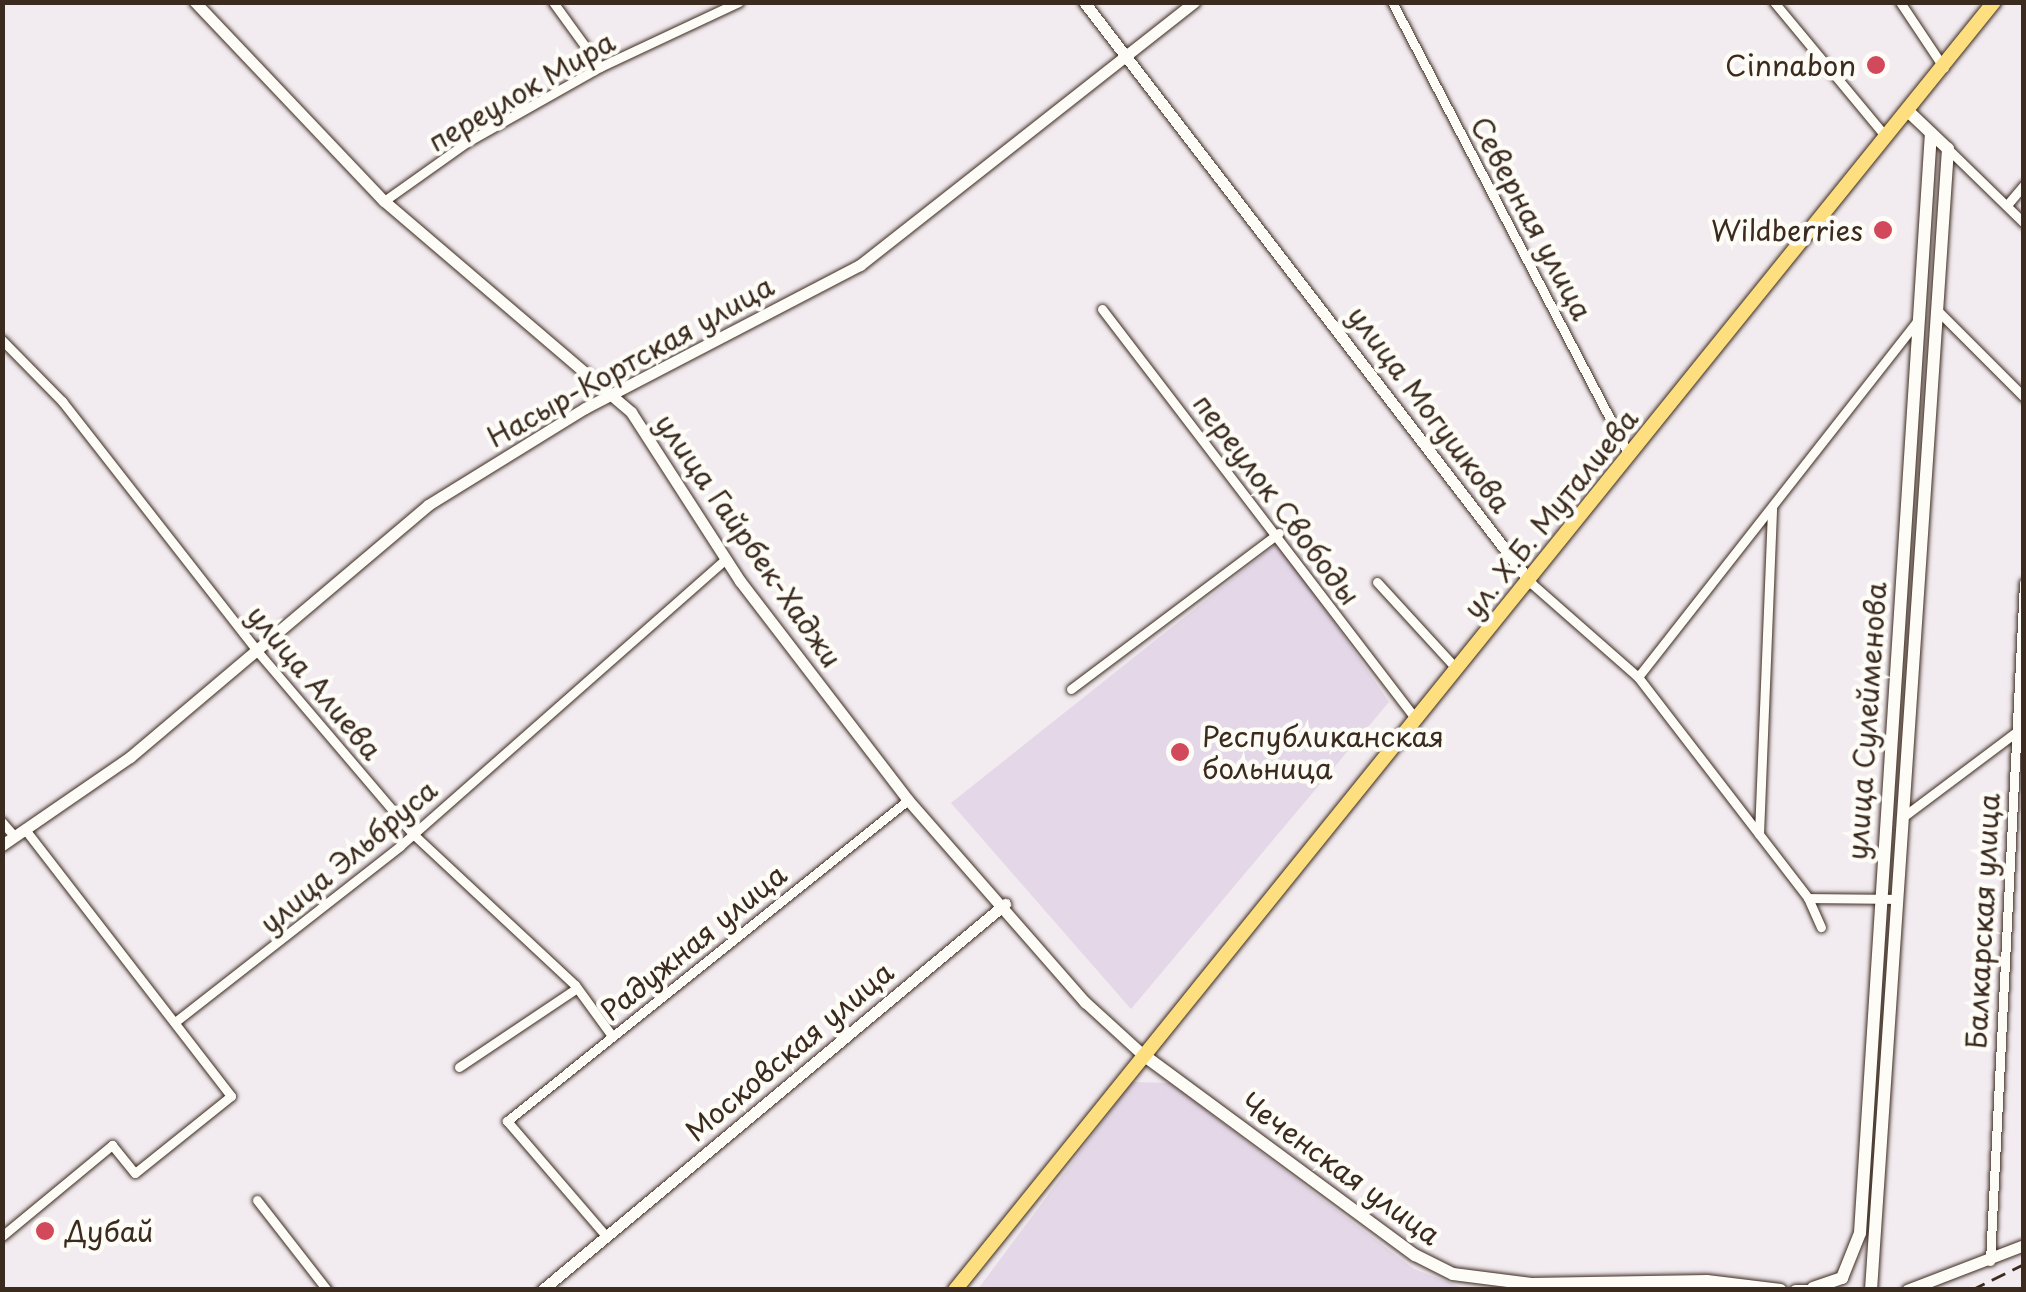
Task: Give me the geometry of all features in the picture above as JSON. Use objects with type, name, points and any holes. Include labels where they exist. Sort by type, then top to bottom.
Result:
[{"type":"main road","name":"ул. Х.Б. Муталиева","points":[[955,1290],[1455,667],[1530,582],[1888,139],[1994,2]]},
{"type":"main road","points":[[1909,112],[1948,149]]},
{"type":"main road","name":"улица Сулейменова","points":[[1814,1289],[1842,1278],[1860,1233],[1878,897],[1931,132]]},
{"type":"main road","name":"улица Сулейменова","points":[[1871,1290],[1948,149]]},
{"type":"main road","name":"Чеченская улица","points":[[1142,1054],[1415,1255],[1453,1274],[1531,1284],[1707,1282]]},
{"type":"main road","points":[[1707,1282],[1730,1290]]},
{"type":"main road","points":[[1707,1282],[1780,1290]]},
{"type":"street","name":"улица Гайрбек-Хаджи","points":[[195,2],[384,202],[615,398],[678,476],[726,559],[908,800],[1005,904],[1086,1002],[1142,1054]]},
{"type":"street","points":[[553,2],[600,67]]},
{"type":"street","name":"переулок Мира","points":[[384,202],[466,142],[600,67],[739,2]]},
{"type":"street","name":"улица Могушкова","points":[[1084,2],[1530,582],[1638,677],[1808,898],[1820,927]]},
{"type":"street","name":"Насыр-Кортская улица","points":[[2,845],[28,832],[258,652],[428,505],[585,408],[615,398],[860,265],[1194,2]]},
{"type":"street","name":"Северная улица","points":[[1392,2],[1629,455]]},
{"type":"street","points":[[1774,2],[1888,139]]},
{"type":"street","points":[[1900,2],[1944,68]]},
{"type":"street","points":[[1948,149],[2024,222]]},
{"type":"street","points":[[2007,205],[2024,184]]},
{"type":"street","name":"переулок Свободы","points":[[1102,309],[1278,532],[1415,718]]},
{"type":"street","points":[[1937,310],[2024,397]]},
{"type":"street","points":[[1638,677],[1918,319]]},
{"type":"street","name":"улица Алиева","points":[[2,340],[62,401],[258,652],[412,833],[577,988],[612,1036]]},
{"type":"street","points":[[1759,834],[1766,789],[1772,505]]},
{"type":"street","points":[[1071,689],[1278,532]]},
{"type":"street","name":"улица Эльбруса","points":[[175,1022],[412,833],[726,559]]},
{"type":"street","points":[[1377,582],[1455,667]]},
{"type":"street","name":"Балкарская улица","points":[[1990,1261],[2024,583]]},
{"type":"street","points":[[1903,818],[2024,726]]},
{"type":"street","name":"Радужная улица","points":[[606,1236],[507,1122],[908,800]]},
{"type":"street","points":[[2,822],[14,836]]},
{"type":"street","points":[[2,1236],[112,1144],[135,1173],[231,1096],[28,832]]},
{"type":"street","points":[[1808,898],[1898,899]]},
{"type":"street","name":"Московская улица","points":[[542,1290],[1005,904]]},
{"type":"street","points":[[459,1067],[577,988]]},
{"type":"street","points":[[257,1200],[327,1290]]},
{"type":"street","points":[[1906,1290],[2024,1245]]},
{"type":"street","points":[[1794,1290],[1814,1289]]},
{"type":"shaded area","name":"Республиканская больница","points":[[1279,542],[1389,702],[1131,1009],[951,803]]},
{"type":"shaded area","points":[[1132,1082],[1170,1083],[1414,1269],[1466,1289],[978,1289]]},
{"type":"railway","points":[[1971,1290],[2024,1264]]},
{"type":"place","name":"Cinnabon","points":[[1876,65]]},
{"type":"place","name":"Wildberries","points":[[1883,230]]},
{"type":"place","name":"Республиканская больница","points":[[1180,752]]},
{"type":"place","name":"Дубай","points":[[45,1231]]}]
